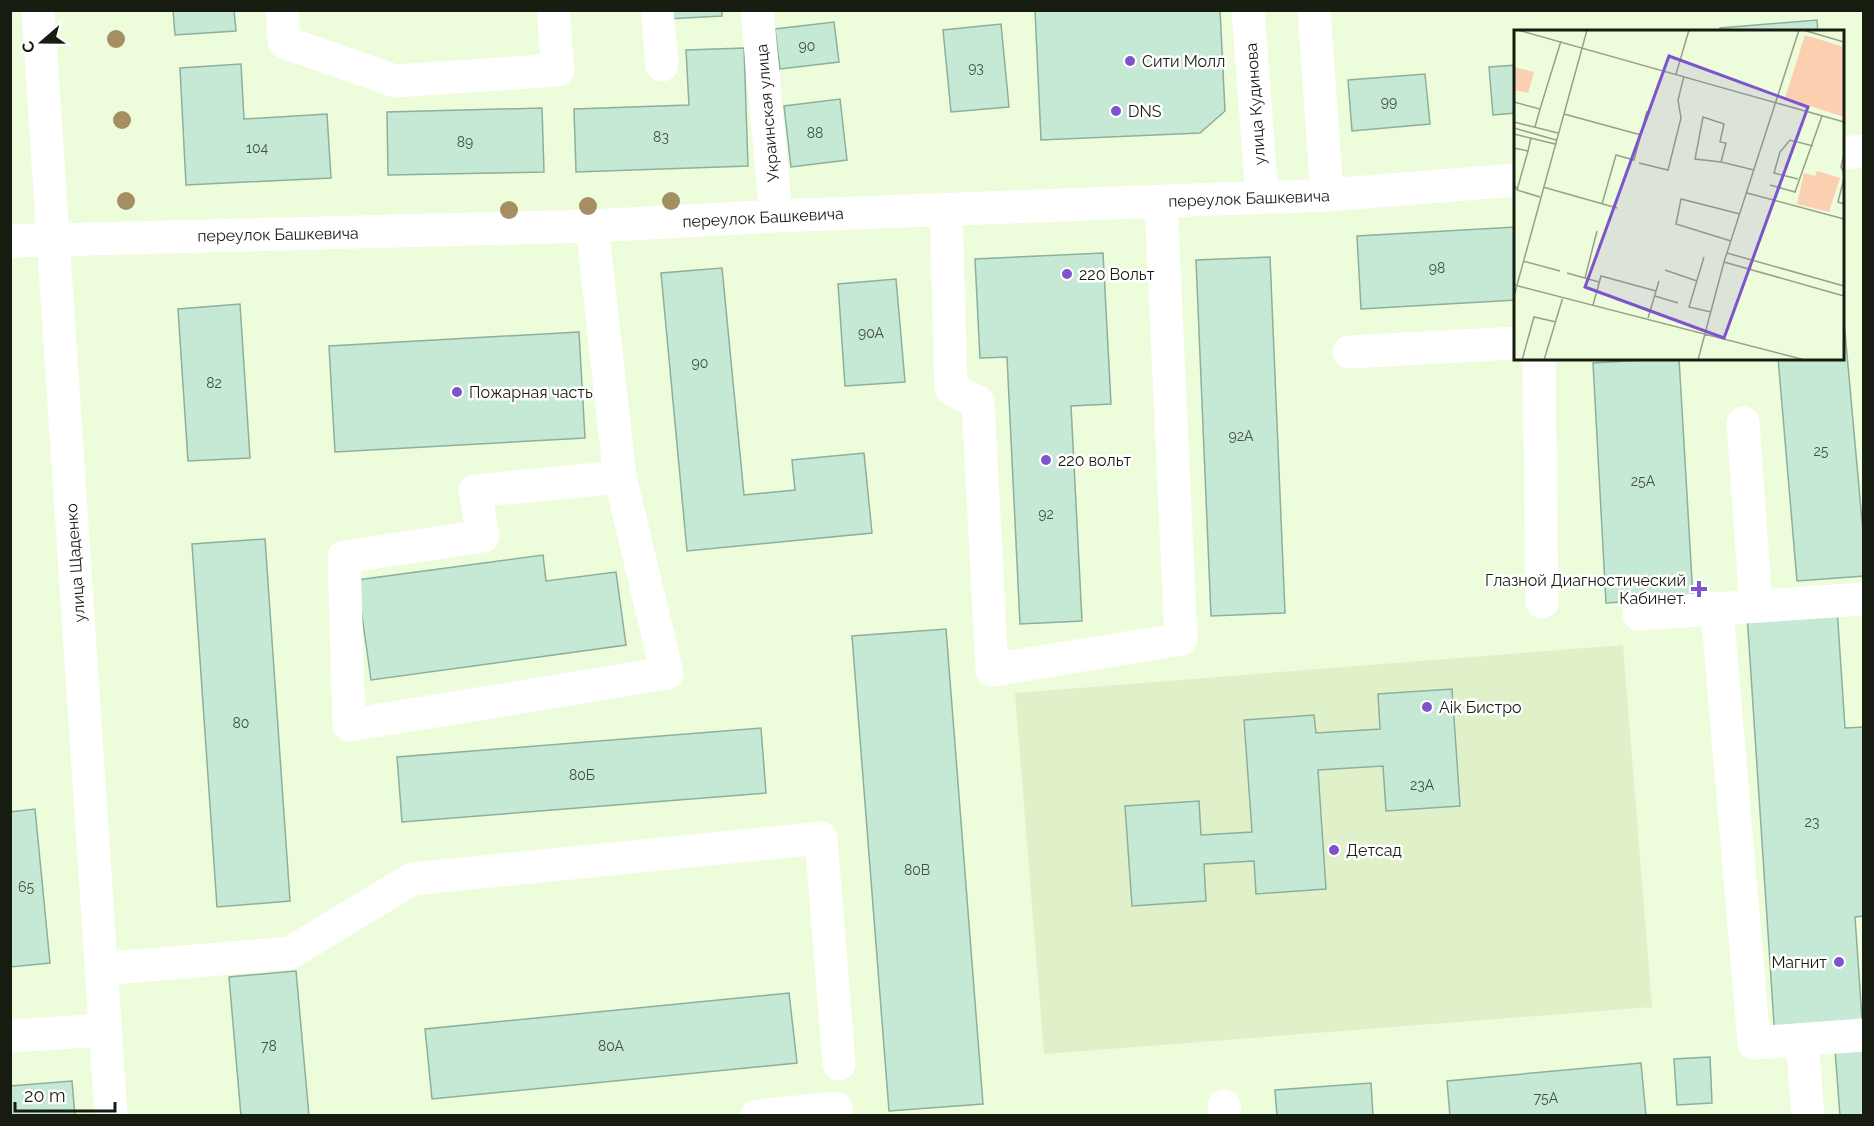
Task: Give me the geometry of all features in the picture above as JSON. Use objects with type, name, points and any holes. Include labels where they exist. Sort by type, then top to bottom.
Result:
[{"type":"street","name":"улица Щаденко","points":[[38,10],[111,1116]]},
{"type":"street","points":[[282,10],[285,42],[395,81],[558,70],[553,10]]},
{"type":"street","points":[[657,10],[662,65]]},
{"type":"street","name":"Украинская улица","points":[[757,10],[776,216]]},
{"type":"street","name":"улица Кудинова","points":[[1248,10],[1262,197]]},
{"type":"street","points":[[1314,10],[1327,195]]},
{"type":"street","points":[[1844,153],[1863,151]]},
{"type":"street","name":"переулок Башкевича","points":[[10,241],[592,226],[776,216],[1327,195],[1514,180]]},
{"type":"street","points":[[946,210],[951,389],[978,402],[992,669],[1181,639],[1161,201]]},
{"type":"street","points":[[592,226],[620,477],[667,673],[349,725],[344,557],[483,536],[475,491],[620,477]]},
{"type":"street","points":[[1349,352],[1514,343]]},
{"type":"street","points":[[1539,360],[1542,602]]},
{"type":"street","points":[[1743,423],[1756,606]]},
{"type":"street","points":[[1639,614],[1863,599]]},
{"type":"street","points":[[1717,609],[1754,1043],[1863,1035]]},
{"type":"street","points":[[101,969],[290,953],[412,879],[821,838],[839,1064]]},
{"type":"street","points":[[10,1036],[104,1030]]},
{"type":"street","points":[[1802,1040],[1808,1116]]},
{"type":"street","points":[[757,1116],[836,1108],[837,1116]]},
{"type":"shaded area","name":"Детсад","points":[[1623,645],[1652,1007],[1044,1054],[1015,693]]},
{"type":"building","points":[[173,10],[234,10],[236,31],[175,35]]},
{"type":"building","points":[[666,10],[722,10],[722,16],[666,19]]},
{"type":"building","name":"Сити Молл","points":[[1035,10],[1220,10],[1225,111],[1200,133],[1041,140]]},
{"type":"building","points":[[1817,20],[1818,30],[1720,30],[1720,28]]},
{"type":"building","points":[[834,22],[839,62],[780,69],[775,29]]},
{"type":"building","points":[[1001,24],[1009,107],[951,112],[943,30]]},
{"type":"building","points":[[744,48],[748,166],[576,172],[574,109],[689,105],[686,50]]},
{"type":"building","points":[[241,64],[244,119],[327,114],[331,178],[186,185],[180,68]]},
{"type":"building","points":[[1514,65],[1514,113],[1493,115],[1489,67]]},
{"type":"building","points":[[1425,74],[1430,124],[1352,131],[1348,80]]},
{"type":"building","points":[[840,99],[847,160],[791,167],[784,106]]},
{"type":"building","points":[[542,108],[544,172],[388,175],[387,112]]},
{"type":"building","points":[[1514,227],[1514,300],[1361,309],[1357,236]]},
{"type":"building","points":[[1103,253],[1111,404],[1071,406],[1082,621],[1020,624],[1007,357],[980,358],[975,259]]},
{"type":"building","points":[[1270,257],[1285,613],[1211,616],[1196,260]]},
{"type":"building","points":[[722,268],[744,495],[795,490],[792,460],[864,453],[872,533],[687,551],[661,273]]},
{"type":"building","points":[[896,279],[905,382],[845,386],[838,284]]},
{"type":"building","points":[[240,304],[250,458],[188,461],[178,309]]},
{"type":"building","points":[[1844,321],[1864,543],[1864,576],[1797,581],[1778,360],[1844,360]]},
{"type":"building","name":"Пожарная часть","points":[[579,332],[585,438],[335,452],[329,346]]},
{"type":"building","points":[[1679,360],[1693,598],[1606,603],[1593,363]]},
{"type":"building","points":[[265,539],[290,901],[217,907],[192,544]]},
{"type":"building","points":[[543,555],[546,581],[616,572],[626,645],[371,680],[357,580]]},
{"type":"building","points":[[1837,608],[1845,728],[1864,727],[1864,916],[1855,917],[1863,1033],[1775,1039],[1747,614]]},
{"type":"building","points":[[946,629],[983,1104],[889,1111],[852,636]]},
{"type":"building","points":[[1452,689],[1460,806],[1386,811],[1383,766],[1318,770],[1326,889],[1256,894],[1254,861],[1204,864],[1206,901],[1132,906],[1125,806],[1199,801],[1201,835],[1252,832],[1244,720],[1314,715],[1316,733],[1380,729],[1378,694]]},
{"type":"building","points":[[761,728],[766,793],[402,822],[397,757]]},
{"type":"building","points":[[35,809],[50,963],[10,967],[10,812]]},
{"type":"building","points":[[296,971],[309,1116],[241,1116],[229,977]]},
{"type":"building","points":[[789,993],[797,1063],[432,1099],[425,1029]]},
{"type":"building","points":[[1864,1048],[1864,1116],[1840,1116],[1835,1050]]},
{"type":"building","points":[[1710,1057],[1712,1103],[1677,1105],[1674,1059]]},
{"type":"building","points":[[1641,1063],[1646,1116],[1450,1116],[1447,1081]]},
{"type":"building","points":[[72,1081],[75,1116],[10,1116],[10,1086]]},
{"type":"building","points":[[1371,1083],[1373,1116],[1277,1116],[1275,1090]]},
{"type":"place","name":"Сити Молл","points":[[1130,61]]},
{"type":"place","name":"DNS","points":[[1116,111]]},
{"type":"place","name":"220 Вольт","points":[[1067,274]]},
{"type":"place","name":"Пожарная часть","points":[[457,392]]},
{"type":"place","name":"220 вольт","points":[[1046,460]]},
{"type":"place","name":"Глазной Диагностический Кабинет.","points":[[1699,589]]},
{"type":"place","name":"Aik Бистро","points":[[1427,707]]},
{"type":"place","name":"Детсад","points":[[1334,850]]},
{"type":"place","name":"Магнит","points":[[1839,962]]}]
